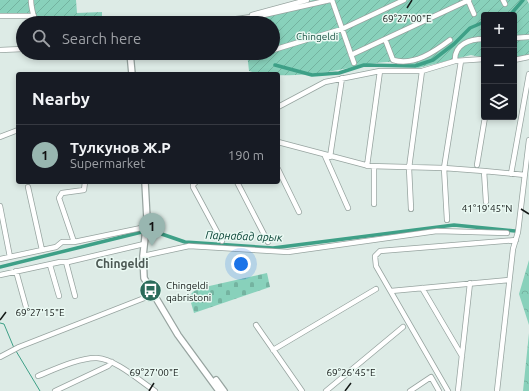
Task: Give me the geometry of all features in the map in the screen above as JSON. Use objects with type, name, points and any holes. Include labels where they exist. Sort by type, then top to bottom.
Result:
[{"type":"main road","points":[[131,60],[132,72]]},
{"type":"main road","points":[[145,184],[146,230],[143,256],[144,278],[151,293],[174,327],[224,391]]},
{"type":"main road","points":[[174,327],[178,335],[219,391]]},
{"type":"street","points":[[0,16],[34,16],[32,12],[31,0]]},
{"type":"street","points":[[253,16],[307,0]]},
{"type":"street","points":[[257,16],[331,0],[354,63]]},
{"type":"street","points":[[280,48],[342,29],[404,0]]},
{"type":"street","points":[[351,55],[468,0],[474,14]]},
{"type":"street","points":[[517,38],[529,37]]},
{"type":"street","points":[[385,39],[393,60],[410,61],[431,53],[450,40]]},
{"type":"street","points":[[455,61],[461,46],[466,41],[481,39]]},
{"type":"street","points":[[0,50],[16,49]]},
{"type":"street","points":[[517,59],[529,57]]},
{"type":"street","points":[[280,105],[325,82],[342,78],[380,71],[422,71],[455,61],[481,59]]},
{"type":"street","points":[[447,220],[444,168],[462,61]]},
{"type":"street","points":[[367,166],[380,71]]},
{"type":"street","points":[[411,209],[409,168],[422,71]]},
{"type":"street","points":[[511,174],[529,74]]},
{"type":"street","points":[[330,157],[342,78]]},
{"type":"street","points":[[477,165],[484,120]]},
{"type":"street","points":[[0,136],[16,131]]},
{"type":"street","points":[[497,391],[509,280],[513,249],[516,240],[529,140]]},
{"type":"street","points":[[280,143],[325,156],[367,166],[444,168],[525,175]]},
{"type":"street","points":[[325,156],[348,208]]},
{"type":"street","points":[[374,166],[374,204]]},
{"type":"street","points":[[484,171],[486,202]]},
{"type":"street","points":[[280,173],[299,212]]},
{"type":"street","points":[[74,242],[59,198],[62,193],[84,190],[85,184]]},
{"type":"street","points":[[194,184],[193,187],[222,241]]},
{"type":"street","points":[[238,184],[268,242]]},
{"type":"street","points":[[28,187],[42,250]]},
{"type":"street","points":[[0,206],[10,257]]},
{"type":"street","points":[[0,259],[56,247],[62,242],[74,242],[146,230]]},
{"type":"street","points":[[143,256],[189,246],[288,252],[437,231],[507,233]]},
{"type":"street","points":[[448,391],[374,260],[375,256],[380,251],[516,240]]},
{"type":"street","points":[[0,275],[144,244]]},
{"type":"street","points":[[66,262],[75,296]]},
{"type":"street","points":[[50,265],[59,296]]},
{"type":"street","points":[[16,271],[26,307]]},
{"type":"street","points":[[391,291],[509,280]]},
{"type":"street","points":[[458,391],[470,283]]},
{"type":"street","points":[[422,288],[462,356]]},
{"type":"street","points":[[273,350],[376,289]]},
{"type":"street","points":[[0,357],[19,347],[151,293]]},
{"type":"street","points":[[256,326],[302,391]]},
{"type":"street","points":[[327,391],[403,327]]},
{"type":"street","points":[[38,376],[88,359],[98,358],[112,362],[155,391]]},
{"type":"street","points":[[55,391],[108,366],[112,362]]},
{"type":"street","points":[[410,391],[431,377],[439,391]]},
{"type":"green space","points":[[0,0],[76,0],[77,13],[102,12],[102,16],[0,16]]},
{"type":"green space","name":"Chingeldi","points":[[313,0],[527,0],[529,4],[529,57],[517,59],[517,12],[481,12],[481,57],[471,55],[418,68],[406,62],[385,62],[327,72],[298,75],[280,75],[280,72],[249,71],[248,60],[280,60],[280,16],[256,16]]},
{"type":"green space","points":[[529,260],[529,325],[519,294]]},
{"type":"green space","points":[[267,273],[270,287],[194,313],[189,296],[196,289]]},
{"type":"green space","points":[[529,333],[529,391],[523,391]]},
{"type":"waterway","points":[[513,12],[523,0]]},
{"type":"waterway","points":[[275,65],[312,75],[339,73],[364,65],[415,66],[433,60],[454,44],[470,28],[481,23]]},
{"type":"waterway","name":"Парнабад арык","points":[[0,267],[150,230],[185,242],[273,248],[454,225],[515,231]]},
{"type":"waterway","points":[[0,323],[4,324],[14,348]]},
{"type":"waterway","points":[[16,351],[40,391]]},
{"type":"place","name":"Тулкунов Ж.Р","points":[[152,246]]},
{"type":"place","name":"Chingeldi qabristoni","points":[[150,291]]},
{"type":"district","name":"Chingeldi","points":[[122,264]]}]
